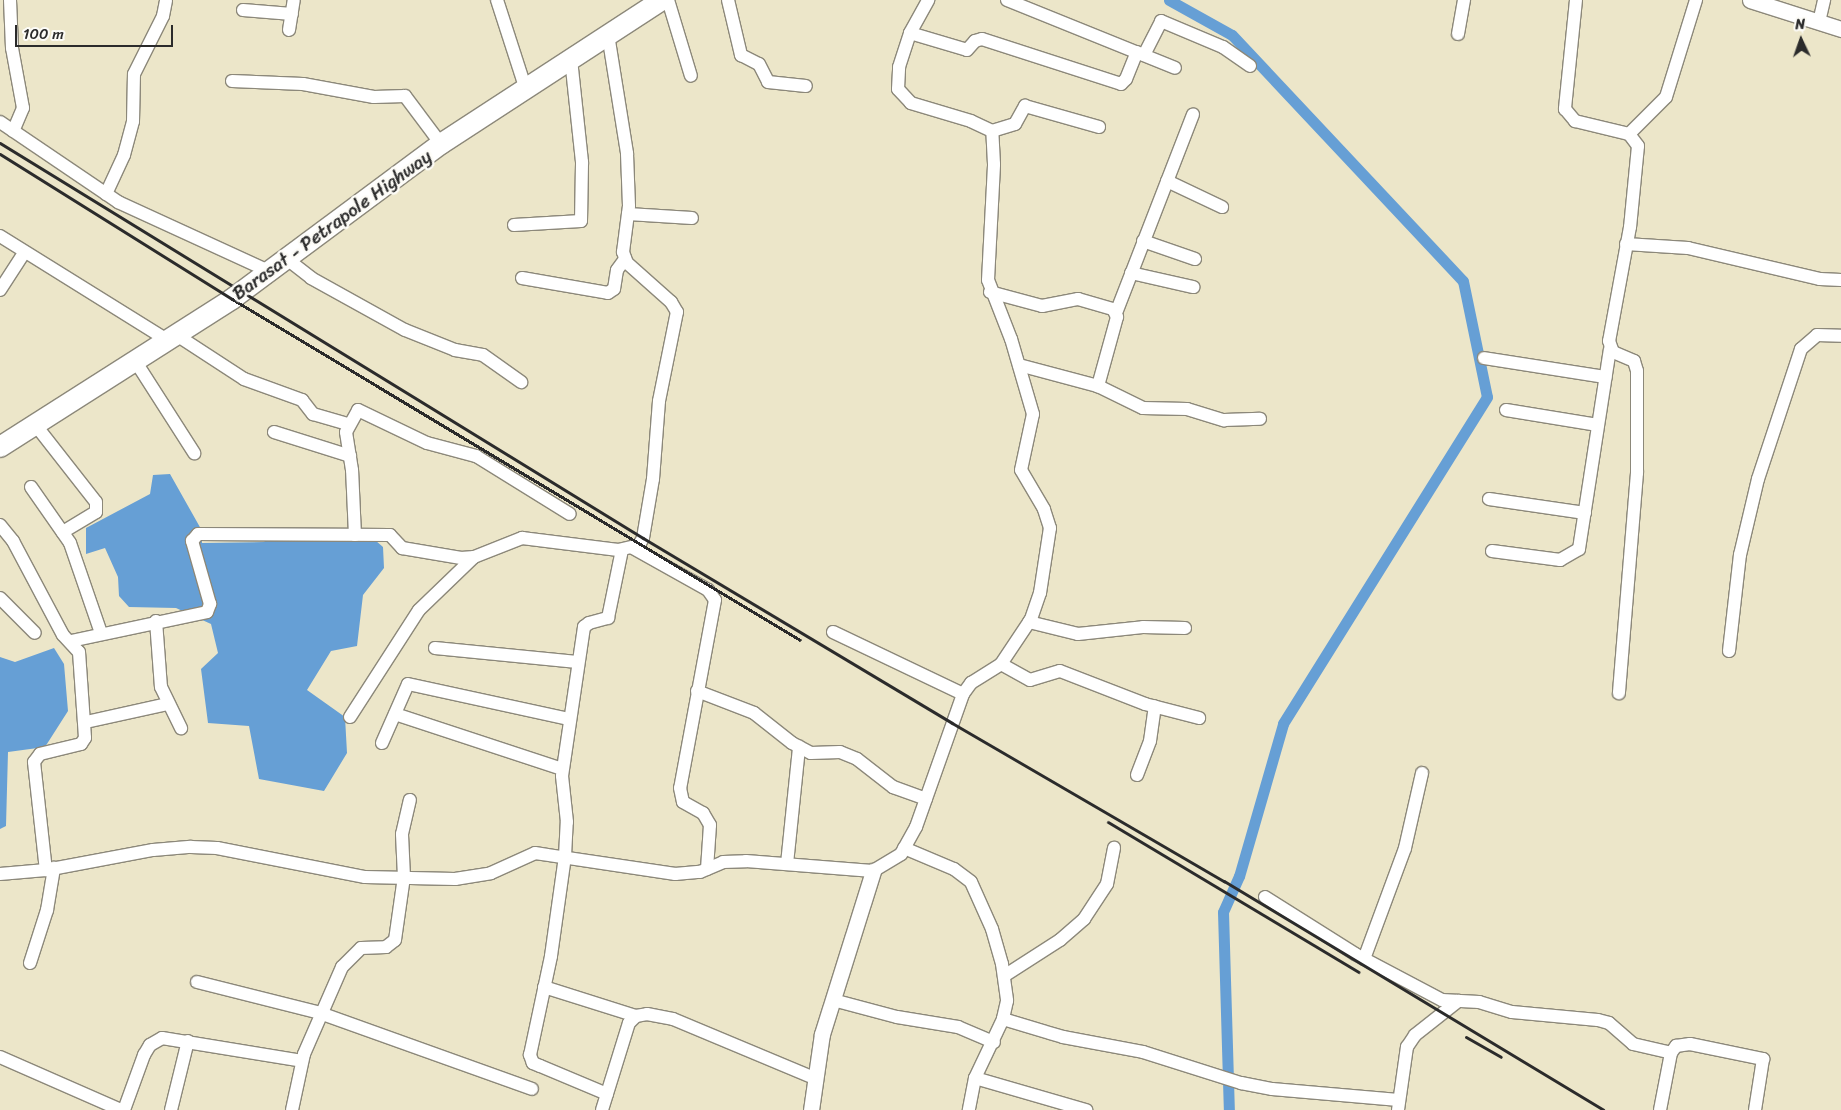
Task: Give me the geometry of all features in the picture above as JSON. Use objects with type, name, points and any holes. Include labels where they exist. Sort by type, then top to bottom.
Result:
[{"type":"highway","name":"Barasat - Petrapole Highway","points":[[0,447],[34,423],[271,272],[441,144],[662,0]]},
{"type":"street","points":[[10,0],[12,48],[23,108],[13,131]]},
{"type":"street","points":[[106,194],[124,155],[133,121],[134,74],[163,16],[166,0]]},
{"type":"street","points":[[289,30],[294,0]]},
{"type":"street","points":[[497,0],[526,90]]},
{"type":"street","points":[[668,0],[691,76]]},
{"type":"street","points":[[728,0],[741,55],[759,64],[768,82],[806,86]]},
{"type":"street","points":[[928,0],[910,33],[896,80],[903,97],[992,131],[1015,124],[1025,106],[1099,127]]},
{"type":"street","points":[[1006,0],[1175,68]]},
{"type":"street","points":[[1458,34],[1464,0]]},
{"type":"street","points":[[1492,551],[1560,560],[1570,556],[1579,549],[1606,376],[1626,244],[1638,146],[1628,134],[1575,121],[1564,109],[1576,0]]},
{"type":"street","points":[[1628,134],[1666,97],[1696,0]]},
{"type":"street","points":[[1750,0],[1841,29]]},
{"type":"street","points":[[1819,22],[1824,0]]},
{"type":"street","points":[[243,10],[292,14]]},
{"type":"street","points":[[910,33],[967,50],[975,40],[982,39],[1121,84],[1126,79],[1161,20],[1223,47],[1250,66]]},
{"type":"street","points":[[607,1094],[533,1063],[532,1043],[544,988],[565,856],[567,822],[562,769],[568,719],[585,624],[605,620],[609,615],[627,549],[643,538],[654,471],[659,401],[677,318],[672,302],[625,259],[623,245],[628,214],[626,143],[608,35]]},
{"type":"street","points":[[514,224],[581,221],[582,162],[572,59]]},
{"type":"street","points":[[232,81],[303,84],[374,97],[405,96],[441,144]]},
{"type":"street","points":[[1098,386],[1116,313],[1193,114]]},
{"type":"street","points":[[0,122],[106,194],[175,230],[271,272]]},
{"type":"street","points":[[0,874],[50,869],[153,850],[190,847],[217,848],[338,873],[404,877],[475,878],[536,853],[675,874],[707,869],[730,862],[873,870],[887,864],[904,848],[926,800],[963,694],[971,683],[1001,664],[1029,622],[1040,593],[1050,528],[1044,509],[1021,470],[1033,414],[1019,365],[990,292],[988,263],[994,164],[992,131]]},
{"type":"street","points":[[1167,181],[1222,207]]},
{"type":"street","points":[[628,214],[692,218]]},
{"type":"street","points":[[0,236],[24,253],[244,379],[302,400],[313,414],[348,424]]},
{"type":"street","points":[[1144,241],[1195,259]]},
{"type":"street","points":[[1626,244],[1688,248],[1820,279],[1841,280]]},
{"type":"street","points":[[0,290],[24,253]]},
{"type":"street","points":[[287,259],[311,278],[405,330],[455,350],[483,355],[521,382]]},
{"type":"street","points":[[522,278],[612,292],[617,270],[625,259]]},
{"type":"street","points":[[1131,273],[1192,287]]},
{"type":"street","points":[[990,292],[1042,306],[1078,299],[1116,313]]},
{"type":"street","points":[[1729,650],[1740,555],[1758,479],[1801,349],[1817,335],[1841,336]]},
{"type":"street","points":[[1610,349],[1634,361],[1637,371],[1636,483],[1619,693]]},
{"type":"street","points":[[1484,358],[1606,376]]},
{"type":"street","points":[[134,359],[194,453]]},
{"type":"street","points":[[1019,365],[1098,386],[1143,408],[1187,410],[1224,420],[1260,419]]},
{"type":"street","points":[[355,535],[348,424],[356,410],[361,410],[427,443],[476,456],[570,514]]},
{"type":"street","points":[[1506,410],[1598,425]]},
{"type":"street","points":[[34,423],[96,502],[96,512],[63,532]]},
{"type":"street","points":[[274,432],[350,456]]},
{"type":"street","points":[[31,487],[63,532],[74,552],[101,633]]},
{"type":"street","points":[[1489,499],[1585,513]]},
{"type":"street","points":[[0,525],[13,541],[63,635],[71,641],[79,652],[86,722],[83,742],[40,754],[34,762],[50,869],[47,910],[30,963]]},
{"type":"street","points":[[71,641],[156,620],[207,612],[210,608],[192,541],[198,534],[390,535],[402,548],[474,557]]},
{"type":"street","points":[[350,717],[418,610],[474,557],[522,538],[627,549],[713,595],[715,600],[680,788],[683,802],[703,813],[710,825],[707,869]]},
{"type":"street","points":[[0,598],[35,633]]},
{"type":"street","points":[[156,620],[161,687],[181,728]]},
{"type":"street","points":[[1029,622],[1078,634],[1143,627],[1185,628]]},
{"type":"street","points":[[833,632],[963,694]]},
{"type":"street","points":[[435,648],[578,662]]},
{"type":"street","points":[[1001,664],[1030,680],[1060,671],[1155,706],[1199,718]]},
{"type":"street","points":[[382,743],[408,684],[568,719]]},
{"type":"street","points":[[697,691],[754,714],[799,747],[811,753],[846,754],[900,791],[926,800]]},
{"type":"street","points":[[86,722],[168,704]]},
{"type":"street","points":[[1137,775],[1150,741],[1155,706]]},
{"type":"street","points":[[395,714],[562,769]]},
{"type":"street","points":[[787,864],[799,747]]},
{"type":"street","points":[[1364,959],[1405,848],[1422,774]]},
{"type":"street","points":[[292,1110],[302,1062],[320,1013],[342,967],[361,948],[386,946],[395,940],[404,877],[402,834],[410,800]]},
{"type":"street","points":[[904,848],[954,869],[971,882],[992,929],[1004,976],[1006,1001],[1003,1019],[994,1042],[975,1078],[969,1110]]},
{"type":"street","points":[[1004,976],[1060,940],[1084,919],[1107,884],[1114,848]]},
{"type":"street","points":[[811,1110],[814,1078],[833,1000],[873,870]]},
{"type":"street","points":[[1264,897],[1364,959],[1442,1000],[1479,1002],[1512,1012],[1598,1020],[1609,1023],[1632,1044],[1670,1053]]},
{"type":"street","points":[[197,982],[320,1013],[532,1089]]},
{"type":"street","points":[[544,988],[636,1016],[647,1014],[673,1019],[814,1078]]},
{"type":"street","points":[[833,1000],[897,1017],[958,1027],[994,1042]]},
{"type":"street","points":[[1003,1019],[1062,1037],[1128,1048],[1241,1083],[1272,1089],[1399,1105],[1407,1047],[1415,1035],[1458,1001]]},
{"type":"street","points":[[602,1110],[624,1035],[636,1016]]},
{"type":"street","points":[[0,1057],[122,1110],[150,1045],[162,1038],[302,1062]]},
{"type":"street","points":[[171,1110],[188,1041]]},
{"type":"street","points":[[1660,1110],[1670,1053],[1676,1046],[1702,1045],[1763,1059],[1755,1110]]},
{"type":"street","points":[[975,1078],[1086,1110]]},
{"type":"water","points":[[170,474],[201,529],[202,543],[264,542],[274,532],[368,534],[383,547],[384,568],[363,595],[357,646],[331,651],[307,690],[345,717],[347,753],[324,791],[259,779],[249,726],[208,723],[201,669],[218,653],[211,624],[176,608],[129,607],[119,596],[118,577],[105,548],[86,554],[86,528],[150,494],[153,475]]},
{"type":"water","points":[[54,648],[64,664],[68,711],[45,747],[8,752],[6,826],[0,829],[0,657],[15,662]]},
{"type":"waterway","points":[[1169,0],[1232,35],[1463,281],[1487,397],[1283,724],[1239,876],[1223,912],[1229,1110]]},
{"type":"railway","points":[[0,143],[643,538],[952,723],[1224,881],[1603,1110]]},
{"type":"railway","points":[[0,154],[232,299],[800,640]]},
{"type":"railway","points":[[1108,822],[1359,972]]},
{"type":"railway","points":[[1466,1037],[1501,1057]]}]
